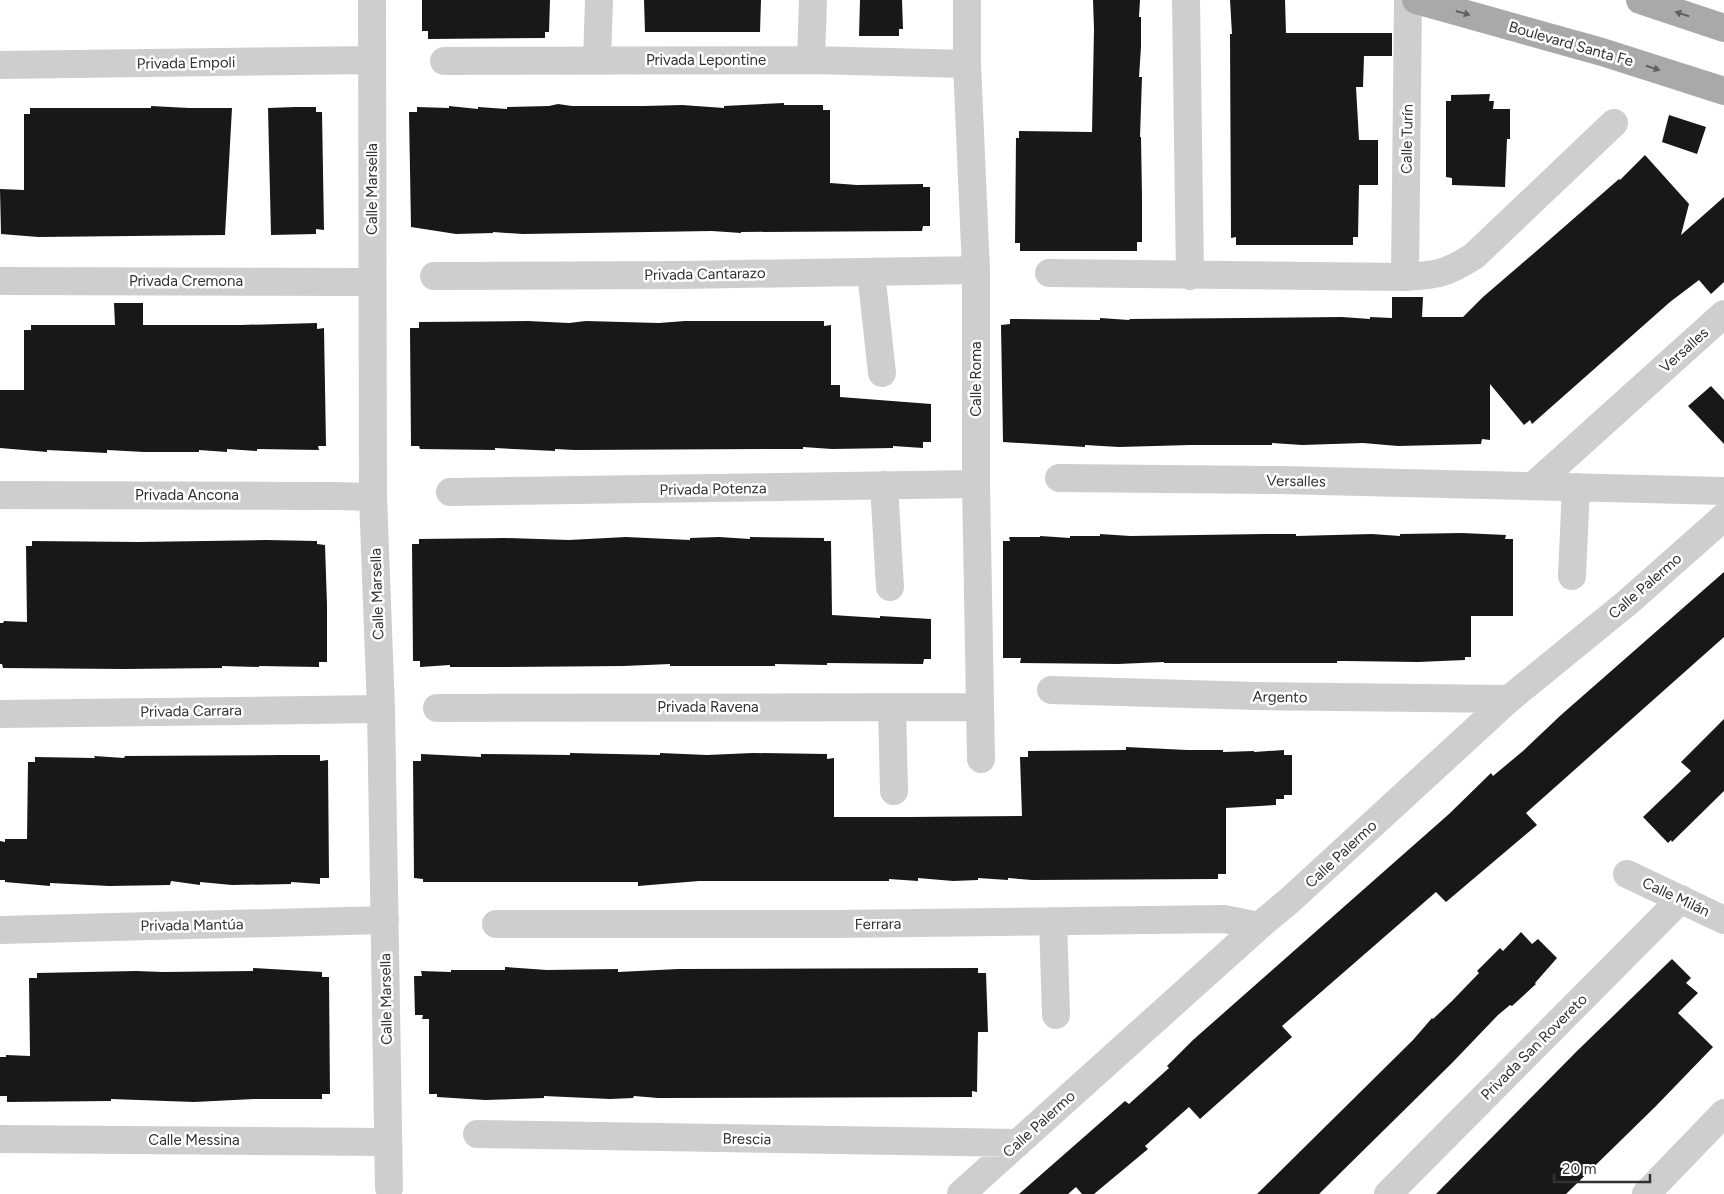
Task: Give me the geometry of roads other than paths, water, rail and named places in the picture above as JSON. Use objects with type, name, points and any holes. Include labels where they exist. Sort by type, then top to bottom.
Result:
[{"type":"main road","name":"Boulevard Santa Fe","points":[[1416,0],[1602,52],[1724,91]]},
{"type":"main road","points":[[1640,0],[1724,28]]},
{"type":"street","name":"Calle Marsella","points":[[372,0],[374,497],[381,709],[389,1188]]},
{"type":"street","points":[[597,61],[599,0]]},
{"type":"street","points":[[811,60],[813,0]]},
{"type":"street","name":"Calle Roma","points":[[967,0],[967,64],[976,270],[976,484],[981,759]]},
{"type":"street","points":[[1186,0],[1190,276]]},
{"type":"street","name":"Calle Turín","points":[[1405,277],[1408,0]]},
{"type":"street","name":"Privada Empoli","points":[[0,65],[372,60]]},
{"type":"street","name":"Privada Lepontine","points":[[444,61],[811,60],[967,64]]},
{"type":"street","points":[[1049,273],[1405,277],[1440,274],[1458,267],[1474,256],[1614,123]]},
{"type":"street","name":"Privada Cantarazo","points":[[434,276],[976,270]]},
{"type":"street","points":[[871,272],[882,373]]},
{"type":"street","name":"Privada Cremona","points":[[0,280],[372,282]]},
{"type":"street","name":"Versalles","points":[[1533,486],[1724,314]]},
{"type":"street","name":"Versalles","points":[[1059,478],[1280,480],[1724,492]]},
{"type":"street","name":"Privada Potenza","points":[[450,492],[976,484]]},
{"type":"street","points":[[884,485],[890,587]]},
{"type":"street","points":[[1572,576],[1576,487]]},
{"type":"street","name":"Privada Ancona","points":[[0,494],[374,497]]},
{"type":"street","name":"Calle Palermo","points":[[961,1194],[1259,926],[1289,902],[1509,699],[1628,602],[1724,517]]},
{"type":"street","name":"Argento","points":[[1051,690],[1257,696],[1509,699]]},
{"type":"street","points":[[892,707],[894,791]]},
{"type":"street","name":"Privada Ravena","points":[[437,708],[980,707]]},
{"type":"street","name":"Privada Carrara","points":[[0,714],[381,709]]},
{"type":"street","name":"Calle Milán","points":[[1627,874],[1724,920]]},
{"type":"street","name":"Privada San Rovereto","points":[[1388,1194],[1681,899]]},
{"type":"street","name":"Ferrara","points":[[496,924],[836,924],[1224,919],[1259,926]]},
{"type":"street","name":"Privada Mantúa","points":[[0,930],[385,920]]},
{"type":"street","points":[[1053,921],[1056,1015]]},
{"type":"street","points":[[1646,1194],[1724,1113]]},
{"type":"street","name":"Brescia","points":[[477,1134],[1018,1143]]},
{"type":"street","name":"Calle Messina","points":[[0,1139],[387,1142]]}]
